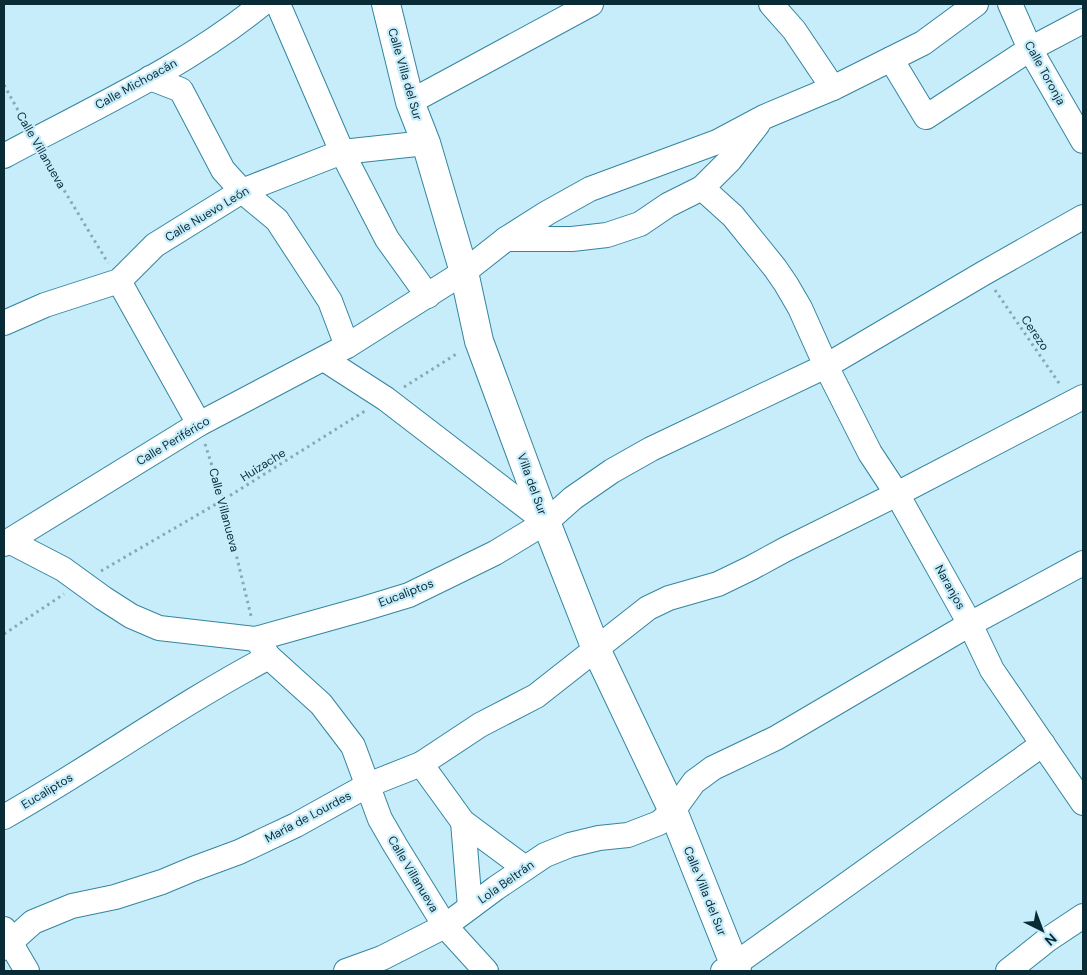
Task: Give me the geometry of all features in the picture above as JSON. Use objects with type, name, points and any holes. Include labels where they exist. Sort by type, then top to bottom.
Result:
[{"type":"street","name":"Calle Michoacán","points":[[4,156],[150,78],[206,44],[262,4]]},
{"type":"street","points":[[278,4],[342,152],[387,239],[428,296]]},
{"type":"street","name":"Calle Villa del Sur","points":[[386,4],[410,102],[426,143]]},
{"type":"street","points":[[410,102],[591,4]]},
{"type":"street","points":[[772,4],[794,30],[833,88]]},
{"type":"street","name":"Calle Periférico","points":[[6,542],[198,424],[347,346],[464,272],[506,239],[590,189],[717,142],[764,117],[833,88],[924,43],[976,4]]},
{"type":"street","name":"Calle Toronja","points":[[1010,4],[1030,50],[1083,141]]},
{"type":"street","points":[[891,59],[926,117],[1030,50],[1083,21]]},
{"type":"street","points":[[150,78],[181,90],[222,170],[242,191],[277,220],[330,301],[347,346]]},
{"type":"street","points":[[506,239],[572,238],[607,235],[640,224],[668,205],[702,188],[730,160],[764,117]]},
{"type":"street","name":"Calle Nuevo León","points":[[4,323],[45,304],[119,281],[155,245],[242,191],[342,152],[426,143]]},
{"type":"street","name":"Villa del Sur","points":[[426,143],[464,272],[479,340],[546,522],[596,649],[673,811]]},
{"type":"street","name":"Naranjos","points":[[702,188],[734,216],[775,268],[800,308],[826,366],[870,453],[897,494],[970,624],[992,670],[1043,744],[1079,788]]},
{"type":"street","name":"Eucaliptos","points":[[4,817],[222,682],[263,648],[409,595],[494,553],[546,522],[572,498],[612,471],[650,449],[826,366],[1083,217]]},
{"type":"street","points":[[119,281],[198,424]]},
{"type":"street","points":[[324,358],[386,398],[546,522]]},
{"type":"street","name":"María de Lourdes","points":[[6,939],[33,922],[72,906],[114,897],[154,885],[239,852],[296,825],[368,785],[421,764],[480,725],[536,696],[648,608],[669,598],[718,584],[1078,400]]},
{"type":"street","points":[[6,542],[63,569],[131,616],[158,628],[263,648]]},
{"type":"street","name":"Lola Beltrán","points":[[346,971],[382,958],[444,926],[545,855],[570,845],[599,838],[628,835],[659,823],[673,811],[694,782],[712,768],[776,738],[970,624],[1083,563]]},
{"type":"street","name":"Calle Villanueva","points":[[263,648],[321,704],[353,746],[380,819],[444,926],[486,971]]},
{"type":"street","points":[[735,970],[1043,744]]},
{"type":"street","points":[[421,764],[463,822],[525,868]]},
{"type":"street","name":"Calle Villa del Sur","points":[[673,811],[735,970]]},
{"type":"street","points":[[463,822],[470,907]]},
{"type":"street","points":[[1008,971],[1047,940],[1083,916]]},
{"type":"street","points":[[6,939],[27,971]]},
{"type":"path","name":"Calle Villanueva","points":[[4,85],[34,140],[119,281]]},
{"type":"path","name":"Cerezo","points":[[984,273],[1078,400]]},
{"type":"path","name":"Huizache","points":[[4,634],[81,582],[223,500],[479,340]]},
{"type":"path","name":"Calle Villanueva","points":[[198,424],[223,500],[263,648]]}]
